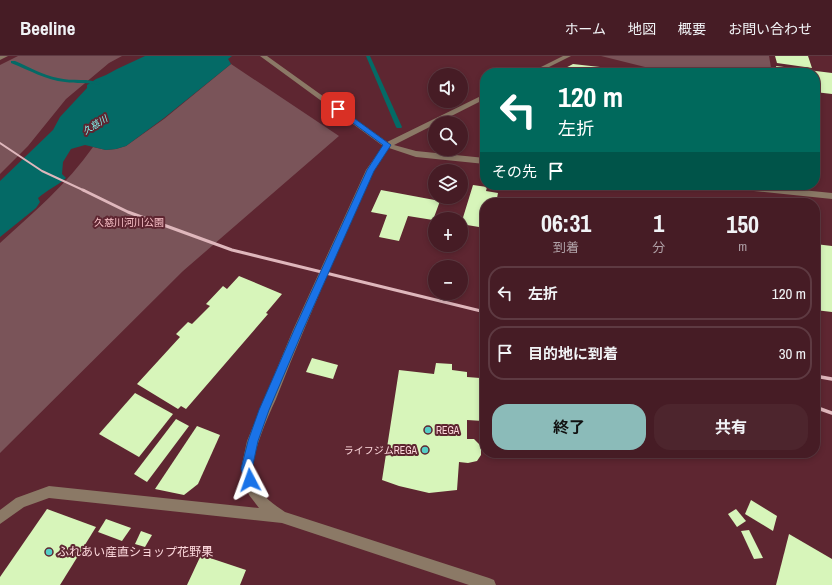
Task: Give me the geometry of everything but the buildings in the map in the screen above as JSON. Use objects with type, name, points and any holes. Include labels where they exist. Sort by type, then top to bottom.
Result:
[{"type":"street","points":[[0,58],[5,56]]},
{"type":"street","points":[[263,56],[387,145],[416,154],[480,160]]},
{"type":"street","points":[[543,68],[568,56]]},
{"type":"street","points":[[282,517],[261,502],[253,492],[247,469],[253,441],[298,330],[370,170],[387,145],[480,98]]},
{"type":"street","points":[[773,190],[832,196]]},
{"type":"street","points":[[0,518],[20,502],[49,492],[282,517],[489,585]]},
{"type":"green space","points":[[18,56],[122,56],[109,63],[66,99],[28,146],[0,174],[0,65]]},
{"type":"green space","points":[[601,56],[769,56],[771,68],[649,68]]},
{"type":"green space","name":"久慈川河川公園","points":[[231,64],[339,136],[183,271],[0,453],[0,243],[61,186],[93,147],[106,150],[126,146],[164,119]]},
{"type":"water","name":"久慈川","points":[[145,56],[232,56],[228,59],[231,64],[164,118],[126,146],[106,150],[85,145],[71,149],[63,162],[62,174],[66,178],[38,198],[40,202],[36,208],[0,237],[0,181],[53,130],[60,117],[87,88],[87,85],[96,79]]},
{"type":"waterway","points":[[368,56],[399,127]]},
{"type":"waterway","points":[[13,62],[44,76],[57,80],[99,84]]},
{"type":"railway","points":[[0,143],[42,171],[85,191]]},
{"type":"railway","points":[[83,190],[128,212],[232,250],[480,311]]},
{"type":"railway","points":[[820,377],[832,379]]},
{"type":"railway","points":[[820,409],[832,413]]},
{"type":"place","name":"REGA","points":[[428,430]]},
{"type":"place","name":"ライフジムREGA","points":[[425,450]]},
{"type":"place","name":"ふれあい産直ショップ花野果","points":[[49,552]]},
{"type":"route","points":[[250,480],[247,469],[253,441],[264,410],[298,330],[370,170],[387,145],[338,109]]}]
